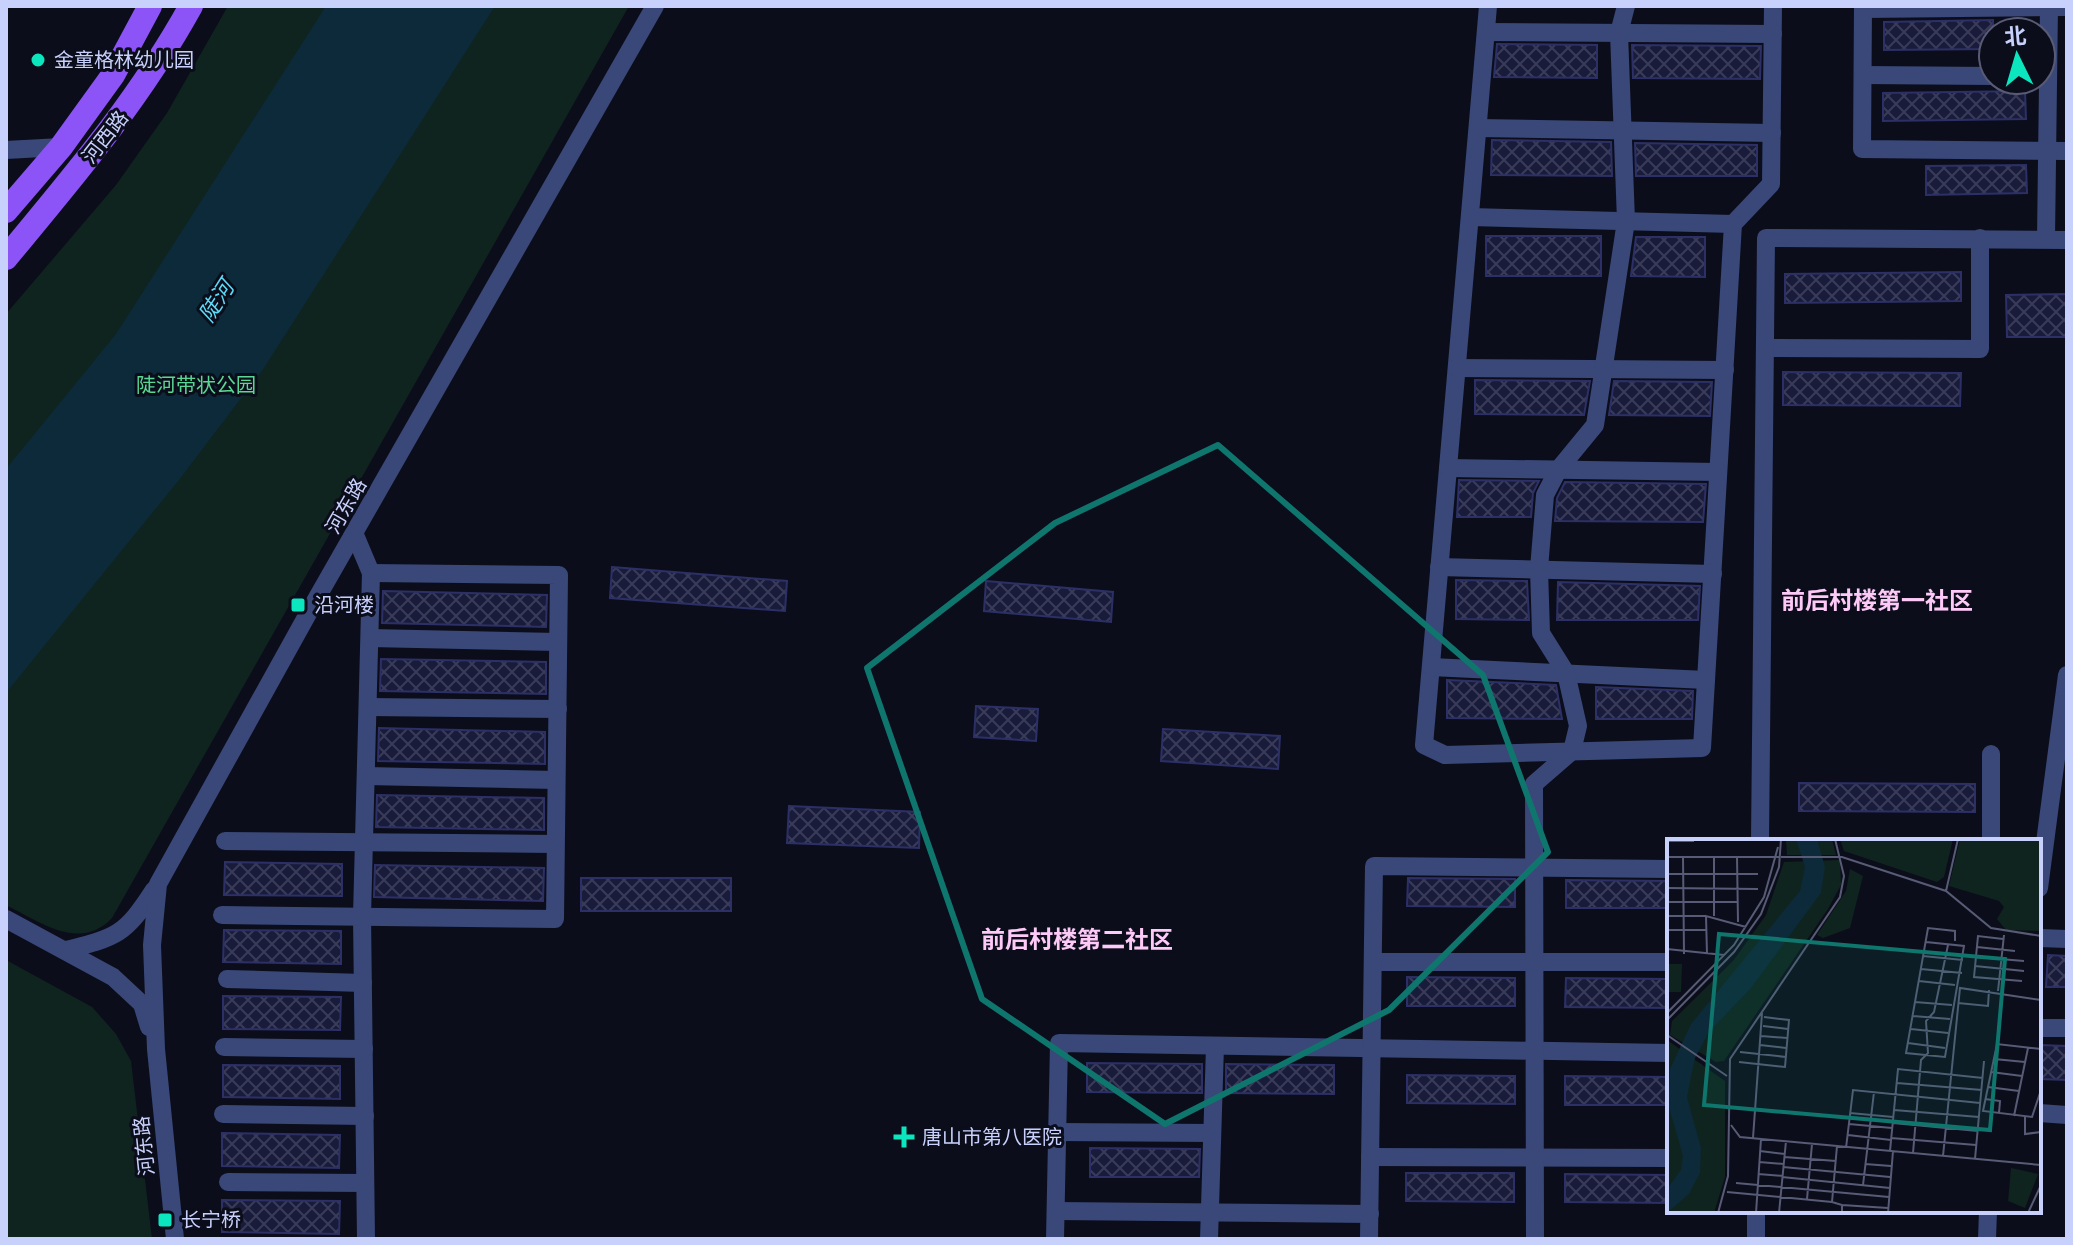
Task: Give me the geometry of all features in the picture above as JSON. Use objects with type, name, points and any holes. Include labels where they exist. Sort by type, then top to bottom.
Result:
[{"type":"main road","name":"河西路","points":[[6,211],[61,147],[113,75],[150,6]]},
{"type":"main road","name":"河西路","points":[[6,258],[120,120],[163,57],[191,6]]},
{"type":"street","name":"河东路","points":[[175,1239],[156,1049],[152,945],[158,884],[655,6]]},
{"type":"street","points":[[1488,6],[1424,745],[1445,755],[1702,748],[1733,224],[1771,184],[1773,6]]},
{"type":"street","points":[[1535,1239],[1534,784],[1572,751],[1578,726],[1566,673],[1541,633],[1539,569],[1545,495],[1558,470],[1595,425],[1601,369],[1626,221],[1619,33],[1626,6]]},
{"type":"street","points":[[2055,7],[1863,8],[1862,149],[2067,151]]},
{"type":"street","points":[[1486,32],[1773,34]]},
{"type":"street","points":[[1863,75],[1977,76]]},
{"type":"street","points":[[2046,238],[2051,96]]},
{"type":"street","points":[[1478,128],[1772,133]]},
{"type":"street","points":[[6,150],[61,147]]},
{"type":"street","points":[[1470,217],[1733,224]]},
{"type":"street","points":[[1760,839],[1766,238],[2067,240]]},
{"type":"street","points":[[1765,348],[1980,349],[1980,238]]},
{"type":"street","points":[[1457,368],[1725,370]]},
{"type":"street","points":[[1448,468],[1718,472]]},
{"type":"street","points":[[355,535],[371,573],[362,916],[366,1239]]},
{"type":"street","points":[[1439,567],[1713,574]]},
{"type":"street","points":[[222,915],[555,919],[559,575],[371,573]]},
{"type":"street","points":[[370,638],[558,642]]},
{"type":"street","points":[[1431,667],[1706,680]]},
{"type":"street","points":[[2041,873],[2063,727],[2067,675]]},
{"type":"street","points":[[368,707],[558,709]]},
{"type":"street","points":[[1991,754],[1991,839]]},
{"type":"street","points":[[366,776],[556,780]]},
{"type":"street","points":[[2047,827],[2067,827]]},
{"type":"street","points":[[225,841],[555,844]]},
{"type":"street","points":[[1369,1239],[1374,866],[1667,869]]},
{"type":"street","points":[[66,950],[116,936],[134,921],[158,884]]},
{"type":"street","name":"河东路","points":[[6,919],[113,977],[142,1004],[156,1049]]},
{"type":"street","points":[[2041,938],[2067,939]]},
{"type":"street","points":[[1373,962],[1667,962]]},
{"type":"street","points":[[227,979],[363,983]]},
{"type":"street","points":[[2041,1028],[2067,1028]]},
{"type":"street","points":[[1055,1239],[1059,1043],[1667,1053]]},
{"type":"street","points":[[1209,1239],[1215,1046]]},
{"type":"street","points":[[224,1047],[364,1049]]},
{"type":"street","points":[[2041,1113],[2067,1115]]},
{"type":"street","points":[[223,1114],[365,1116]]},
{"type":"street","points":[[1057,1132],[1212,1133]]},
{"type":"street","points":[[1370,1157],[1667,1158]]},
{"type":"street","points":[[228,1182],[365,1183]]},
{"type":"street","points":[[1056,1211],[1370,1214]]},
{"type":"street","points":[[1756,1213],[1756,1239]]},
{"type":"street","points":[[1987,1239],[1988,1213]]},
{"type":"highlighted area","points":[[1218,445],[1483,675],[1548,852],[1389,1010],[1165,1124],[982,999],[867,668],[1055,523]]},
{"type":"green space","name":"陡河带状公园","points":[[228,6],[629,6],[112,918],[100,928],[87,933],[60,931],[6,905],[6,314],[116,185],[167,113]]},
{"type":"green space","points":[[6,960],[92,1007],[116,1034],[131,1061],[152,1239],[6,1239]]},
{"type":"water","name":"陡河","points":[[326,6],[495,6],[264,368],[179,480],[6,693],[6,469],[116,334]]},
{"type":"building","points":[[1977,20],[1977,49],[1884,50],[1884,22]]},
{"type":"building","points":[[1497,44],[1597,45],[1597,78],[1494,77]]},
{"type":"building","points":[[1632,45],[1761,46],[1760,79],[1633,78]]},
{"type":"building","points":[[1977,92],[1977,96],[2025,96],[2026,119],[1883,121],[1883,93]]},
{"type":"building","points":[[1492,140],[1611,142],[1612,176],[1491,175]]},
{"type":"building","points":[[1635,143],[1757,145],[1757,176],[1636,176]]},
{"type":"building","points":[[2026,165],[2027,193],[1926,195],[1926,166]]},
{"type":"building","points":[[1486,236],[1601,236],[1601,276],[1486,276]]},
{"type":"building","points":[[1636,237],[1705,237],[1705,277],[1631,276]]},
{"type":"building","points":[[1961,272],[1961,301],[1785,303],[1785,274]]},
{"type":"building","points":[[2067,294],[2067,337],[2007,337],[2006,295]]},
{"type":"building","points":[[1783,372],[1961,373],[1960,406],[1783,405]]},
{"type":"building","points":[[1475,380],[1590,381],[1584,415],[1475,414]]},
{"type":"building","points":[[1614,381],[1712,382],[1710,416],[1609,415]]},
{"type":"building","points":[[1459,480],[1539,481],[1533,493],[1531,517],[1457,517]]},
{"type":"building","points":[[1565,482],[1706,484],[1703,522],[1555,521],[1557,498]]},
{"type":"building","points":[[612,567],[787,581],[785,611],[610,598]]},
{"type":"building","points":[[1456,580],[1527,581],[1529,620],[1456,619]]},
{"type":"building","points":[[986,581],[1113,592],[1111,622],[984,611]]},
{"type":"building","points":[[1558,582],[1700,586],[1698,620],[1557,620]]},
{"type":"building","points":[[383,591],[547,595],[546,627],[382,623]]},
{"type":"building","points":[[381,659],[546,662],[546,694],[380,691]]},
{"type":"building","points":[[1447,680],[1556,685],[1562,719],[1447,718]]},
{"type":"building","points":[[1596,687],[1693,691],[1692,719],[1596,719]]},
{"type":"building","points":[[976,706],[1038,709],[1036,741],[974,737]]},
{"type":"building","points":[[379,728],[545,732],[545,764],[378,761]]},
{"type":"building","points":[[1163,729],[1280,736],[1278,769],[1161,761]]},
{"type":"building","points":[[1799,783],[1975,784],[1975,812],[1799,811]]},
{"type":"building","points":[[377,795],[544,798],[544,830],[376,827]]},
{"type":"building","points":[[789,806],[920,812],[919,848],[787,843]]},
{"type":"building","points":[[225,862],[342,864],[342,896],[224,895]]},
{"type":"building","points":[[375,865],[544,868],[543,901],[374,897]]},
{"type":"building","points":[[581,878],[731,878],[731,911],[581,911]]},
{"type":"building","points":[[1408,878],[1515,879],[1515,907],[1407,906]]},
{"type":"building","points":[[1566,880],[1667,881],[1667,908],[1566,908]]},
{"type":"building","points":[[224,930],[341,931],[341,964],[223,962]]},
{"type":"building","points":[[2048,955],[2067,956],[2067,987],[2046,987]]},
{"type":"building","points":[[1407,977],[1515,978],[1515,1006],[1407,1006]]},
{"type":"building","points":[[1566,978],[1667,979],[1667,1008],[1565,1007]]},
{"type":"building","points":[[223,996],[341,997],[340,1030],[223,1029]]},
{"type":"building","points":[[2041,1045],[2067,1046],[2067,1080],[2041,1079]]},
{"type":"building","points":[[1087,1063],[1202,1064],[1202,1093],[1087,1092]]},
{"type":"building","points":[[1226,1064],[1334,1065],[1334,1094],[1226,1093]]},
{"type":"building","points":[[223,1065],[340,1066],[340,1099],[223,1097]]},
{"type":"building","points":[[1407,1075],[1515,1076],[1515,1104],[1407,1103]]},
{"type":"building","points":[[1565,1076],[1667,1077],[1667,1105],[1565,1105]]},
{"type":"building","points":[[222,1133],[340,1135],[339,1168],[222,1166]]},
{"type":"building","points":[[1090,1148],[1200,1149],[1199,1177],[1090,1177]]},
{"type":"building","points":[[1406,1173],[1514,1173],[1514,1202],[1406,1201]]},
{"type":"building","points":[[1565,1174],[1667,1175],[1667,1203],[1565,1202]]},
{"type":"building","points":[[222,1200],[340,1201],[339,1234],[222,1232]]},
{"type":"place","name":"金童格林幼儿园","points":[[38,60]]},
{"type":"place","name":"沿河楼","points":[[298,605]]},
{"type":"place","name":"唐山市第八医院","points":[[904,1137]]},
{"type":"place","name":"长宁桥","points":[[165,1220]]},
{"type":"district","name":"前后村楼第一社区","points":[[1877,601]]},
{"type":"district","name":"前后村楼第二社区","points":[[1077,940]]}]
